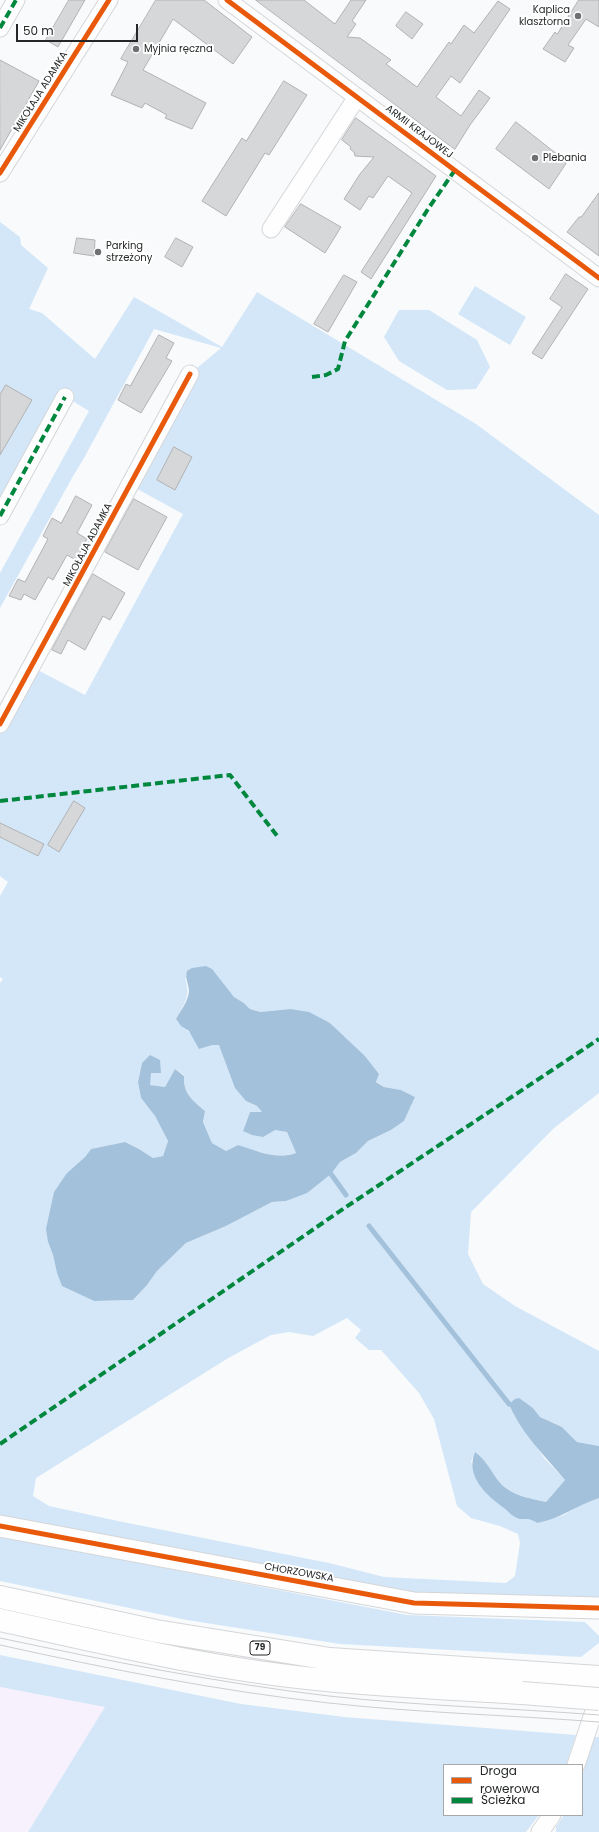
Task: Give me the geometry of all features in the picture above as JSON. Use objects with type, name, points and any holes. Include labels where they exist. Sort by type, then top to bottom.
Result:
[{"type":"main road","name":"79","points":[[0,1597],[156,1631],[330,1659],[599,1677]]},
{"type":"main road","name":"79","points":[[0,1620],[150,1654],[279,1674],[326,1680],[599,1699]]},
{"type":"street","points":[[0,28],[16,0]]},
{"type":"street","name":"MIKOŁAJA ADAMKA","points":[[0,173],[109,0]]},
{"type":"street","name":"ARMII KRAJOWEJ","points":[[227,0],[599,278]]},
{"type":"street","points":[[271,229],[357,97]]},
{"type":"street","name":"MIKOŁAJA ADAMKA","points":[[0,724],[190,374]]},
{"type":"street","points":[[0,516],[65,397]]},
{"type":"street","name":"CHORZOWSKA","points":[[0,1526],[414,1603],[599,1608]]},
{"type":"street","points":[[576,1764],[599,1696]]},
{"type":"street","points":[[540,1832],[551,1816]]},
{"type":"shaded area","points":[[0,222],[20,237],[21,245],[48,268],[29,309],[42,313],[95,359],[134,297],[222,347],[257,292],[476,424],[599,515],[599,1093],[554,1128],[471,1212],[468,1254],[483,1284],[515,1306],[599,1351],[599,1446],[577,1442],[562,1427],[540,1417],[530,1406],[514,1415],[545,1459],[565,1480],[546,1502],[519,1495],[507,1489],[497,1479],[482,1458],[475,1452],[471,1462],[518,1518],[530,1518],[537,1523],[564,1515],[584,1503],[599,1498],[599,1603],[414,1603],[0,1526],[0,983],[3,979],[0,977],[0,896],[8,882],[0,876],[0,724],[32,667],[85,695],[183,514],[130,485],[190,374],[221,348],[154,329],[0,608],[0,573],[89,411],[66,397],[0,516]],"holes":[[[185,978],[223,984],[234,997],[250,1009],[260,1012],[290,1009],[330,1023],[365,1056],[379,1074],[376,1081],[384,1087],[401,1090],[415,1097],[404,1121],[391,1130],[368,1141],[356,1153],[340,1162],[331,1174],[320,1182],[286,1201],[272,1202],[226,1226],[186,1243],[157,1271],[147,1285],[133,1300],[94,1301],[63,1286],[57,1273],[48,1242],[67,1173],[85,1157],[91,1149],[125,1142],[153,1158],[163,1156],[168,1141],[155,1116],[141,1098],[138,1082],[142,1063],[161,1072],[150,1073],[150,1085],[165,1087],[175,1069],[184,1075],[185,1087],[189,1096],[205,1111],[203,1122],[212,1143],[226,1151],[238,1145],[274,1155],[288,1155],[296,1153],[287,1132],[275,1130],[243,1131],[250,1112],[263,1113],[257,1106],[246,1101],[219,1045],[207,1042],[195,1036],[184,1028],[176,1019],[187,995]],[[347,1318],[361,1330],[355,1338],[369,1350],[381,1350],[419,1393],[434,1419],[457,1506],[471,1518],[500,1526],[518,1534],[520,1543],[515,1576],[506,1583],[384,1577],[329,1563],[49,1506],[33,1496],[36,1478],[230,1357],[271,1335],[289,1332],[313,1336]]]},
{"type":"shaded area","points":[[475,286],[526,317],[510,345],[458,314]]},
{"type":"shaded area","points":[[399,310],[429,310],[477,340],[490,367],[476,389],[447,390],[399,361],[384,337]]},
{"type":"shaded area","points":[[206,966],[212,969],[234,997],[250,1009],[260,1012],[290,1009],[309,1012],[330,1023],[365,1056],[379,1074],[376,1082],[384,1087],[401,1090],[415,1097],[404,1121],[391,1130],[368,1141],[356,1153],[340,1162],[331,1174],[307,1193],[286,1201],[272,1202],[226,1226],[186,1243],[157,1271],[147,1285],[133,1300],[94,1301],[62,1286],[57,1273],[48,1242],[46,1229],[54,1192],[67,1173],[85,1157],[91,1149],[125,1142],[153,1158],[163,1156],[168,1141],[155,1116],[141,1098],[138,1082],[142,1063],[150,1055],[160,1060],[161,1073],[151,1073],[150,1085],[165,1087],[175,1069],[184,1076],[185,1087],[189,1096],[205,1111],[203,1122],[212,1143],[226,1151],[238,1145],[267,1154],[281,1156],[296,1153],[287,1132],[275,1130],[263,1137],[252,1135],[243,1131],[250,1112],[262,1112],[257,1106],[246,1101],[235,1088],[219,1045],[212,1045],[199,1049],[189,1031],[181,1026],[176,1019],[189,994],[186,976],[187,971],[192,968]]},
{"type":"shaded area","points":[[519,1398],[533,1408],[540,1417],[562,1427],[577,1442],[599,1446],[599,1498],[561,1515],[537,1523],[528,1519],[519,1519],[515,1517],[484,1491],[475,1477],[473,1469],[475,1452],[485,1461],[497,1479],[507,1489],[525,1497],[546,1502],[565,1480],[534,1444],[514,1415],[509,1404],[515,1399]]},
{"type":"shaded area","points":[[0,1536],[407,1615],[585,1622],[599,1636],[599,1643],[581,1657],[340,1644],[187,1620],[0,1581]]},
{"type":"shaded area","points":[[0,1655],[241,1704],[344,1717],[576,1735],[566,1764],[443,1764],[443,1816],[538,1816],[526,1832],[28,1832],[105,1707],[0,1687]]},
{"type":"shaded area","points":[[0,1687],[106,1707],[28,1832],[0,1832]]},
{"type":"shaded area","points":[[593,1737],[599,1737],[599,1832],[556,1832],[556,1827],[563,1816],[583,1816],[583,1772]]},
{"type":"building","points":[[69,0],[85,0],[58,47],[46,40]]},
{"type":"building","points":[[156,0],[204,0],[252,37],[233,64],[173,19],[143,70],[206,103],[192,129],[165,118],[167,115],[145,103],[142,108],[111,95],[128,62],[121,59]]},
{"type":"building","points":[[256,0],[304,0],[335,24],[351,0],[366,0],[352,21],[356,24],[347,37],[360,38],[391,60],[386,64],[417,87],[449,42],[451,44],[464,25],[474,33],[498,1],[510,9],[460,83],[451,76],[436,97],[461,116],[479,90],[490,98],[470,125],[455,149]]},
{"type":"building","points":[[579,0],[599,0],[599,27],[586,19],[568,45],[574,48],[565,62],[543,49],[555,32],[557,34]]},
{"type":"building","points":[[406,12],[423,24],[412,39],[396,26]]},
{"type":"building","points":[[0,60],[39,81],[0,150]]},
{"type":"building","points":[[284,81],[307,95],[269,155],[265,153],[226,216],[202,201],[242,138],[246,141]]},
{"type":"building","points":[[356,118],[436,176],[371,279],[361,272],[412,193],[388,176],[373,198],[369,196],[360,210],[344,199],[360,174],[374,157],[355,156],[354,152],[350,149],[351,147],[342,140]]},
{"type":"building","name":"Plebania","points":[[516,122],[567,162],[549,189],[496,149]]},
{"type":"building","points":[[599,193],[599,256],[567,232],[579,217],[581,217]]},
{"type":"building","points":[[301,204],[341,227],[325,253],[285,227]]},
{"type":"building","points":[[77,238],[95,240],[94,256],[74,253]]},
{"type":"building","points":[[176,238],[193,247],[182,267],[165,257]]},
{"type":"building","points":[[566,274],[588,289],[542,359],[532,353],[562,307],[550,299]]},
{"type":"building","points":[[344,275],[357,282],[328,332],[314,324]]},
{"type":"building","points":[[159,335],[174,343],[166,358],[172,361],[141,413],[118,400],[126,384],[130,386]]},
{"type":"building","points":[[6,385],[32,400],[0,455],[0,395]]},
{"type":"building","points":[[174,447],[192,457],[175,490],[157,480]]},
{"type":"building","points":[[76,496],[92,505],[77,533],[87,539],[76,560],[67,555],[53,580],[48,577],[35,600],[24,594],[21,600],[9,596],[18,579],[25,582],[48,539],[43,536],[52,518],[61,523]]},
{"type":"building","points":[[134,499],[167,517],[138,570],[105,552]]},
{"type":"building","points":[[93,574],[125,593],[110,620],[103,616],[85,650],[68,640],[61,654],[52,650]]},
{"type":"building","points":[[74,801],[85,808],[59,852],[48,845]]},
{"type":"building","points":[[0,823],[44,844],[38,856],[0,837]]},
{"type":"waterway","points":[[331,1174],[346,1195]]},
{"type":"waterway","points":[[369,1226],[509,1404]]},
{"type":"tram line","points":[[0,1638],[164,1671],[287,1691],[396,1702],[599,1715]]},
{"type":"tram line","points":[[0,1645],[205,1686],[287,1698],[396,1709],[599,1722]]},
{"type":"marked path","points":[[0,28],[16,0]]},
{"type":"marked path","points":[[312,377],[326,375],[338,369],[345,341],[428,209],[455,170]]},
{"type":"marked path","points":[[0,516],[65,397]]},
{"type":"marked path","points":[[0,801],[230,775],[278,837]]},
{"type":"marked path","points":[[0,1444],[346,1207],[599,1039]]},
{"type":"cycle path","points":[[0,173],[109,0]]},
{"type":"cycle path","points":[[227,0],[599,278]]},
{"type":"cycle path","points":[[0,724],[190,374]]},
{"type":"cycle path","points":[[0,1526],[414,1603],[599,1608]]},
{"type":"place","name":"Kaplica klasztorna","points":[[578,16]]},
{"type":"place","name":"Myjnia ręczna","points":[[136,49]]},
{"type":"place","name":"Plebania","points":[[535,158]]},
{"type":"place","name":"Parking strzeżony","points":[[98,252]]}]
